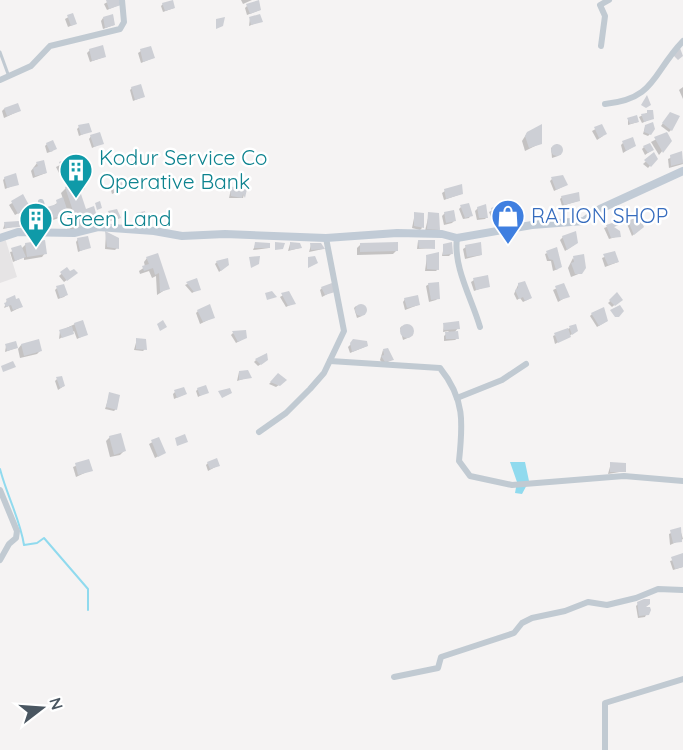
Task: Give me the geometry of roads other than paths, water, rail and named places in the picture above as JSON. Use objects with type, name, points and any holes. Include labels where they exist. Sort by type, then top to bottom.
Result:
[{"type":"street","points":[[0,80],[8,74],[31,66],[50,46],[120,29],[124,22],[122,0]]},
{"type":"street","points":[[601,45],[605,16],[598,3],[609,0]]},
{"type":"street","points":[[605,104],[624,102],[643,94],[656,78],[666,58],[683,41]]},
{"type":"street","points":[[0,238],[18,232],[74,233],[98,227],[154,231],[182,236],[225,234],[326,238],[397,233],[442,234],[457,238],[532,225],[584,221],[600,209],[683,171]]},
{"type":"street","points":[[41,202],[47,225],[46,233]]},
{"type":"street","points":[[259,432],[294,405],[324,373],[344,332],[326,238]]},
{"type":"street","points":[[457,238],[456,248],[462,273],[480,327]]},
{"type":"street","points":[[330,361],[440,368],[452,384],[463,418],[459,461],[471,476],[512,485],[624,476],[683,481]]},
{"type":"street","points":[[457,398],[502,380],[526,364]]},
{"type":"street","points":[[0,490],[17,531],[16,538],[9,544],[0,560]]},
{"type":"street","points":[[394,677],[438,668],[441,657],[514,633],[522,623],[532,618],[566,611],[588,602],[607,605],[617,603],[658,589],[683,590]]},
{"type":"street","points":[[605,750],[605,703],[683,679]]},
{"type":"lane","points":[[0,52],[8,74]]},
{"type":"water","points":[[510,462],[525,462],[529,481],[522,494],[515,493],[517,482]]},
{"type":"waterway","points":[[0,469],[20,526],[24,545],[37,543],[44,538],[88,589],[88,610]]},
{"type":"place","name":"Kodur Service Co Operative Bank","points":[[76,199]]},
{"type":"place","name":"RATION SHOP","points":[[508,245]]},
{"type":"place","name":"Green Land","points":[[36,248]]}]
